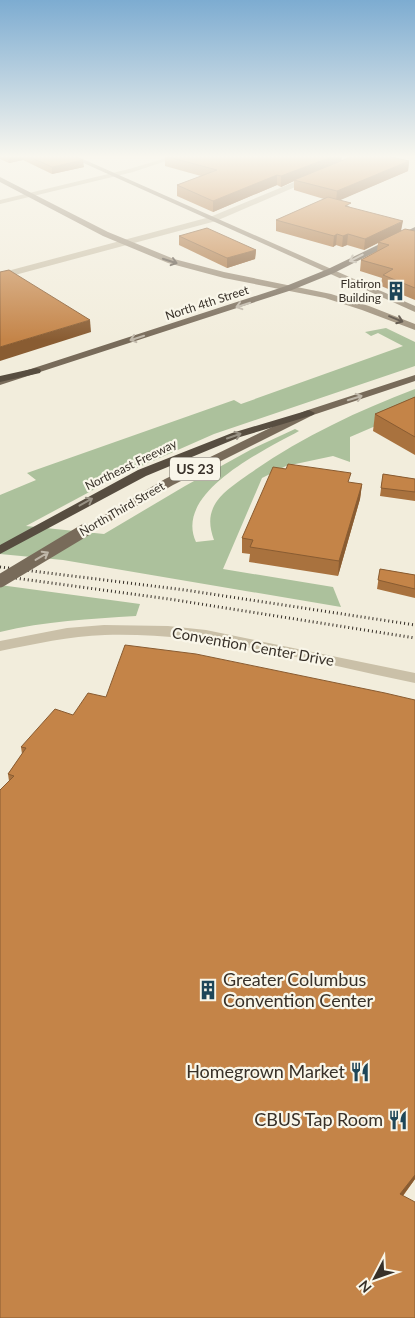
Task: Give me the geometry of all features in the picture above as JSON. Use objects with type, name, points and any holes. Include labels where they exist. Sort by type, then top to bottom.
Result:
[{"type":"highway","name":"Northeast Freeway","points":[[0,550],[112,488],[182,456],[236,435],[309,413]]},
{"type":"main road","points":[[76,218],[161,258],[195,268],[289,288],[363,307],[415,327]]},
{"type":"main road","points":[[210,218],[415,309]]},
{"type":"main road","name":"North 4th Street","points":[[0,381],[289,288],[330,271],[415,229]]},
{"type":"main road","points":[[402,235],[415,239]]},
{"type":"main road","name":"North Third Street","points":[[0,581],[169,482],[309,413],[415,378]]},
{"type":"street","points":[[0,276],[217,218]]},
{"type":"street","name":"Convention Center Drive","points":[[0,646],[59,634],[104,630],[168,631],[206,635],[415,678]]},
{"type":"green space","points":[[386,328],[415,342],[415,366],[214,434],[121,475],[26,526],[104,534],[252,449],[295,429],[299,431],[245,461],[210,490],[198,506],[192,524],[196,542],[214,540],[210,525],[212,511],[220,497],[236,483],[268,461],[309,437],[372,406],[415,389],[415,409],[350,437],[350,462],[333,456],[286,466],[262,478],[223,569],[333,587],[341,607],[63,560],[0,554],[0,495],[36,480],[27,473],[234,400],[241,404],[403,346],[378,333],[371,336],[365,332]]},
{"type":"green space","points":[[0,585],[140,604],[136,616],[51,623],[0,632]]},
{"type":"building","points":[[282,218],[389,218],[403,221],[365,239],[348,234],[343,236],[337,234],[334,236],[276,220]]},
{"type":"building","points":[[207,228],[256,250],[227,258],[179,236]]},
{"type":"building","points":[[405,229],[415,231],[415,288],[383,275],[393,269],[361,260],[389,245],[378,242]]},
{"type":"building","points":[[9,270],[90,320],[0,347],[0,272]]},
{"type":"building","points":[[415,397],[415,437],[375,414]]},
{"type":"building","points":[[288,464],[351,473],[348,482],[362,484],[339,561],[250,547],[253,540],[242,538],[273,467],[286,469]]},
{"type":"building","points":[[383,474],[415,479],[415,492],[381,488]]},
{"type":"building","points":[[380,569],[415,575],[415,589],[378,580]]},
{"type":"building","name":"Greater Columbus Convention Center","points":[[125,645],[196,654],[415,700],[415,1175],[400,1194],[415,1202],[415,1318],[0,1318],[0,790],[14,776],[8,774],[26,748],[21,747],[55,709],[73,715],[88,693],[106,697]]},
{"type":"railway","points":[[0,567],[185,590],[415,625]]},
{"type":"railway","points":[[0,576],[169,599],[415,638]]},
{"type":"place","name":"Flatiron Building","points":[[396,291]]},
{"type":"place","name":"Greater Columbus Convention Center","points":[[208,990]]},
{"type":"place","name":"Homegrown Market","points":[[360,1072]]},
{"type":"place","name":"CBUS Tap Room","points":[[398,1120]]}]
